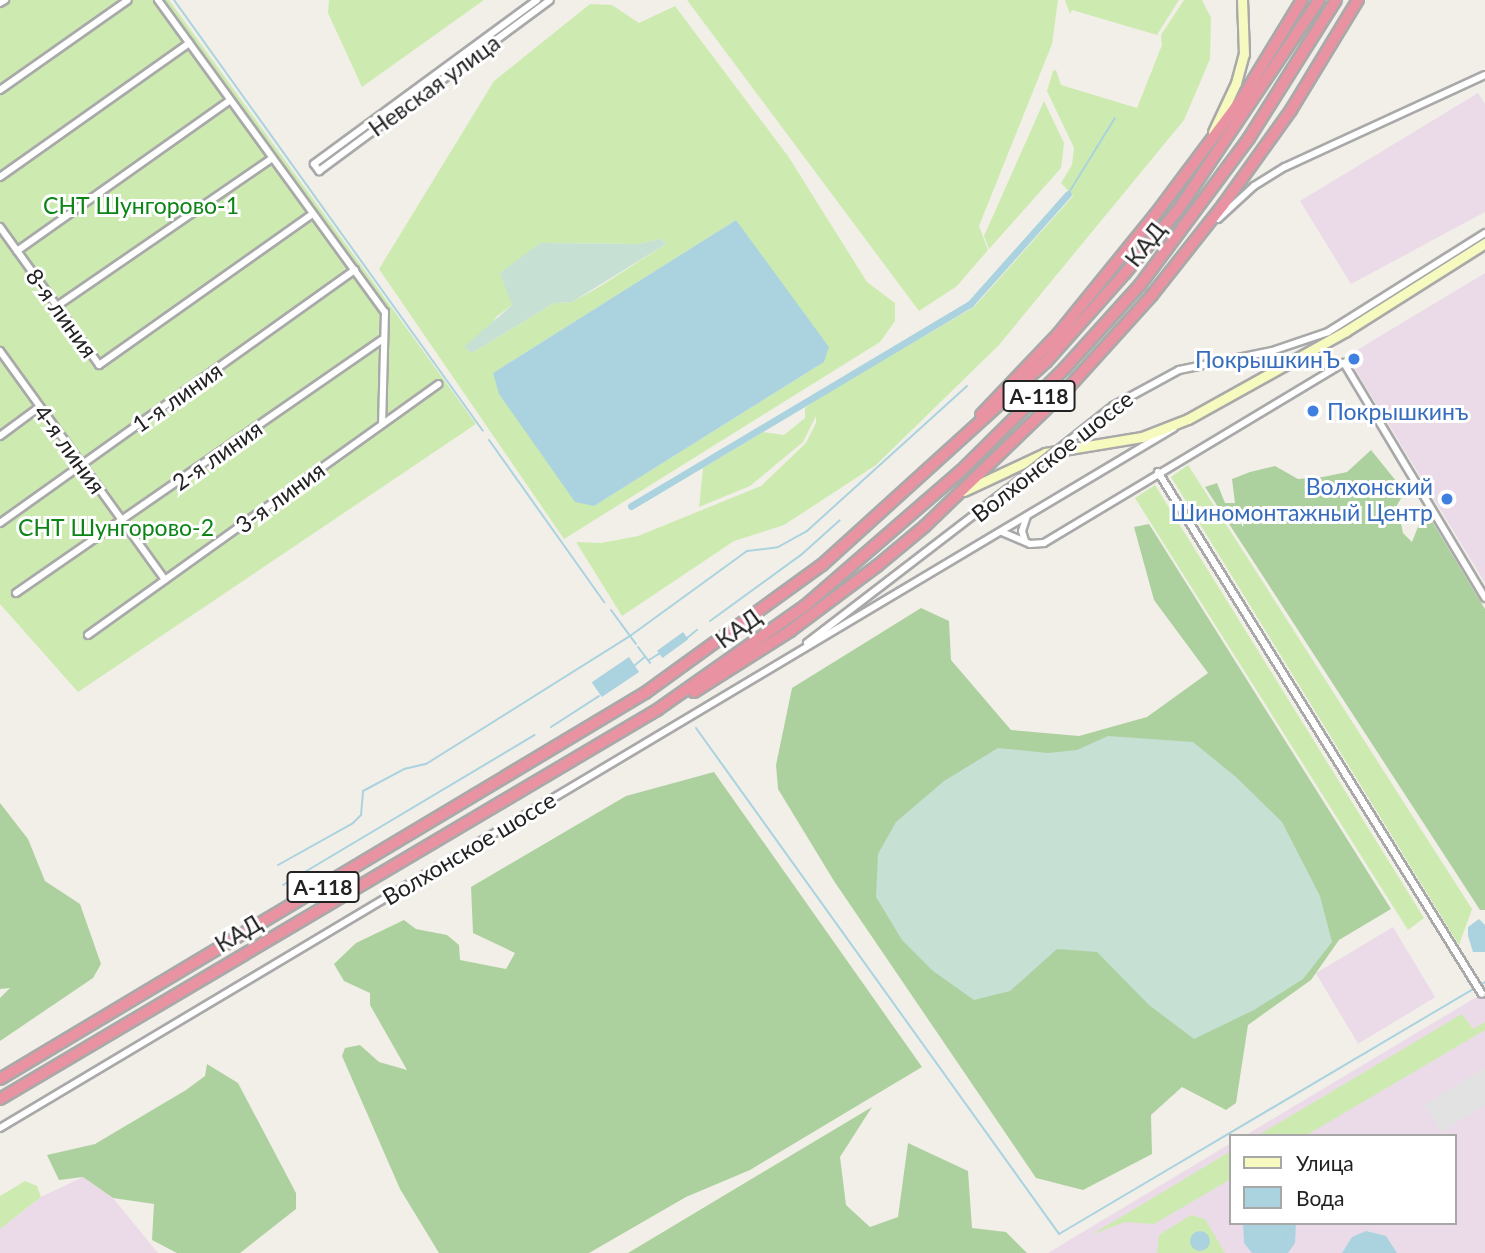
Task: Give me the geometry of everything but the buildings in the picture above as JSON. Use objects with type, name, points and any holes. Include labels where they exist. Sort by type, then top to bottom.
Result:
[{"type":"highway","points":[[930,471],[1059,333],[1192,167],[1241,100],[1302,0]]},
{"type":"highway","name":"КАД","points":[[0,1079],[645,693],[776,602],[930,471],[1045,362],[1178,210],[1319,0]]},
{"type":"highway","name":"КАД","points":[[0,1098],[657,710],[805,606],[961,471],[1065,368],[1140,285],[1198,209],[1284,86],[1336,0]]},
{"type":"highway","points":[[657,710],[707,686],[790,631],[877,566],[960,494],[1069,387],[1201,235],[1291,110],[1358,0]]},
{"type":"main road","points":[[1192,167],[1236,83],[1244,54],[1242,0]]},
{"type":"main road","name":"Волхонское шоссе","points":[[1188,419],[1346,331],[1485,243]]},
{"type":"main road","points":[[960,494],[1045,453],[1142,437],[1188,419]]},
{"type":"street","points":[[0,3],[5,0]]},
{"type":"street","points":[[0,90],[128,0]]},
{"type":"street","points":[[158,0],[385,312],[382,340],[382,424]]},
{"type":"street","name":"Невская улица","points":[[537,0],[316,168],[550,0]]},
{"type":"street","points":[[0,177],[190,43]]},
{"type":"street","points":[[1201,235],[1271,174],[1485,75]]},
{"type":"street","points":[[17,251],[230,100]]},
{"type":"street","points":[[57,306],[271,158]]},
{"type":"street","name":"8-я линия","points":[[0,227],[99,365],[312,214]]},
{"type":"street","name":"Волхонское шоссе","points":[[793,654],[1113,406],[1179,370],[1272,351],[1328,332],[1485,233]]},
{"type":"street","name":"1-я линия","points":[[0,523],[355,270]]},
{"type":"street","name":"2-я линия","points":[[16,593],[382,340]]},
{"type":"street","name":"4-я линия","points":[[0,351],[165,580]]},
{"type":"street","points":[[999,533],[1008,532],[1025,541],[1044,543],[1344,362],[1485,598]]},
{"type":"street","name":"3-я линия","points":[[88,635],[438,384]]},
{"type":"street","points":[[0,436],[39,407]]},
{"type":"street","name":"Волхонское шоссе","points":[[0,1128],[1188,419]]},
{"type":"street","points":[[1158,472],[1482,994]]},
{"type":"street","points":[[1025,541],[1022,531],[1027,516]]},
{"type":"shaded area","points":[[1478,93],[1485,104],[1485,212],[1351,284],[1300,201]]},
{"type":"shaded area","points":[[1485,273],[1485,583],[1347,356]]},
{"type":"shaded area","points":[[1393,927],[1435,997],[1358,1044],[1316,973]]},
{"type":"shaded area","points":[[1485,992],[1485,1253],[1048,1253],[1230,1144],[1230,1225],[1457,1225],[1457,1134],[1247,1134]]},
{"type":"shaded area","points":[[1485,1068],[1485,1105],[1441,1132],[1424,1105]]},
{"type":"shaded area","points":[[83,1177],[113,1198],[158,1253],[0,1253],[0,1229],[41,1197]]},
{"type":"green space","points":[[0,0],[169,0],[476,424],[78,692],[0,604]]},
{"type":"green space","points":[[329,0],[484,0],[362,87],[328,13]]},
{"type":"green space","points":[[687,0],[1058,0],[1052,44],[979,226],[988,250],[957,286],[919,311]]},
{"type":"green space","points":[[1065,0],[1179,0],[1157,35],[1072,10],[1070,14]]},
{"type":"green space","points":[[1184,0],[1202,0],[1211,18],[1210,59],[1184,120],[999,345],[876,465],[784,525],[734,541],[622,616],[576,542],[601,543],[638,536],[761,486],[806,443],[816,423],[816,416],[803,442],[750,486],[699,507],[703,468],[763,432],[784,435],[805,418],[805,408],[817,399],[974,307],[1073,196],[1061,183],[1072,165],[1074,148],[1047,91],[1053,71],[1056,70],[1061,85],[1137,108],[1162,45],[1161,35]]},
{"type":"green space","points":[[590,4],[612,5],[639,23],[675,6],[788,156],[867,282],[895,303],[895,321],[880,342],[564,539],[379,269],[494,81]],"holes":[[[736,220],[824,362],[594,506],[493,373]],[[661,239],[666,244],[599,287],[572,302],[554,303],[472,353],[497,316],[512,305],[509,288],[540,243],[638,244]]]},
{"type":"green space","points":[[1044,101],[1064,143],[1061,168],[989,249],[984,236]]},
{"type":"green space","points":[[661,239],[666,244],[572,302],[554,303],[472,353],[464,347],[512,305],[500,273],[540,243],[638,244]]},
{"type":"green space","points":[[1371,450],[1405,492],[1397,505],[1403,533],[1412,542],[1423,514],[1430,518],[1485,609],[1485,910],[1480,910],[1205,487],[1217,483],[1225,503],[1235,503],[1232,479],[1275,466],[1298,479],[1347,472]]},
{"type":"green space","points":[[1188,465],[1472,909],[1459,945],[1171,477]]},
{"type":"green space","points":[[1155,485],[1424,918],[1408,930],[1135,498]]},
{"type":"green space","points":[[1149,524],[1391,909],[1339,940],[1311,980],[1248,1025],[1236,1103],[1226,1110],[1182,1087],[1151,1115],[1152,1154],[1083,1190],[1036,1178],[834,881],[778,789],[776,765],[792,688],[921,608],[949,621],[951,660],[1011,730],[1079,736],[1147,717],[1208,673],[1154,600],[1134,527]]},
{"type":"green space","points":[[1108,736],[1193,742],[1236,777],[1282,822],[1320,896],[1332,942],[1303,979],[1254,1010],[1194,1039],[1149,1005],[1097,952],[1057,949],[1010,991],[974,1000],[933,971],[902,940],[876,897],[878,854],[896,822],[944,781],[998,748],[1048,753],[1077,750]]},
{"type":"green space","points":[[714,772],[922,1067],[750,1170],[686,1197],[589,1253],[439,1253],[400,1189],[342,1056],[345,1048],[360,1045],[379,1062],[407,1070],[370,1005],[370,993],[344,981],[334,964],[356,943],[404,920],[416,929],[447,935],[459,945],[460,960],[506,969],[515,953],[473,933],[471,887],[626,796]]},
{"type":"green space","points":[[0,803],[28,839],[45,881],[80,904],[101,964],[93,978],[0,1041],[0,998],[10,988],[0,989]]},
{"type":"green space","points":[[1462,1014],[1473,1029],[1485,1022],[1485,1030],[1308,1134],[1260,1134]]},
{"type":"green space","points":[[207,1064],[238,1083],[296,1193],[296,1209],[240,1253],[177,1253],[152,1240],[154,1204],[113,1198],[83,1177],[59,1180],[47,1155],[95,1144],[186,1090],[205,1076]]},
{"type":"green space","points":[[872,1107],[840,1157],[846,1205],[870,1227],[898,1217],[908,1143],[968,1171],[972,1228],[1006,1232],[1027,1253],[628,1253]]},
{"type":"green space","points":[[1230,1152],[1230,1180],[1154,1224],[1125,1222],[1091,1235]]},
{"type":"green space","points":[[25,1181],[37,1186],[41,1197],[0,1229],[0,1196]]},
{"type":"green space","points":[[1191,1215],[1205,1219],[1225,1253],[1157,1253],[1159,1235]]},
{"type":"water","points":[[736,220],[829,347],[824,362],[594,506],[575,502],[499,394],[493,373]]},
{"type":"water","points":[[683,632],[688,639],[662,658],[657,651]]},
{"type":"water","points":[[629,657],[639,672],[602,697],[592,682]]},
{"type":"water","points":[[1479,919],[1485,925],[1485,952],[1473,952],[1468,927]]},
{"type":"water","points":[[1243,1225],[1296,1225],[1295,1243],[1288,1253],[1252,1253],[1244,1243]]},
{"type":"water","points":[[1200,1231],[1207,1234],[1210,1241],[1207,1248],[1200,1251],[1193,1248],[1190,1241],[1193,1234]]},
{"type":"water","points":[[1366,1231],[1386,1236],[1397,1253],[1342,1253],[1352,1237]]},
{"type":"pier","points":[[1109,405],[1121,407],[1016,491],[1004,488]]},
{"type":"waterway","points":[[174,0],[483,431]]},
{"type":"waterway","points":[[1068,194],[1115,118]]},
{"type":"waterway","points":[[631,506],[970,304],[1068,194]]},
{"type":"waterway","points":[[278,865],[353,823],[361,815],[363,791],[404,769],[426,764],[630,636],[747,551],[778,547],[807,531],[967,386]]},
{"type":"waterway","points":[[489,440],[604,602]]},
{"type":"waterway","points":[[710,621],[801,555],[840,520]]},
{"type":"waterway","points":[[611,610],[636,644]]},
{"type":"waterway","points":[[687,638],[697,630]]},
{"type":"waterway","points":[[638,647],[650,663]]},
{"type":"waterway","points":[[649,660],[660,653]]},
{"type":"waterway","points":[[635,665],[645,657]]},
{"type":"waterway","points":[[551,727],[599,696]]},
{"type":"waterway","points":[[696,728],[1059,1234],[1474,989]]},
{"type":"waterway","points":[[283,885],[535,735]]},
{"type":"waterway","points":[[1481,985],[1485,982]]},
{"type":"place","name":"ПокрышкинЪ","points":[[1354,359]]},
{"type":"place","name":"Покрышкинъ","points":[[1313,411]]},
{"type":"place","name":"Волхонский Шиномонтажный Центр","points":[[1447,499]]},
{"type":"park label","name":"СНТ Шунгорово-1","points":[[141,205]]},
{"type":"park label","name":"СНТ Шунгорово-2","points":[[116,527]]}]
